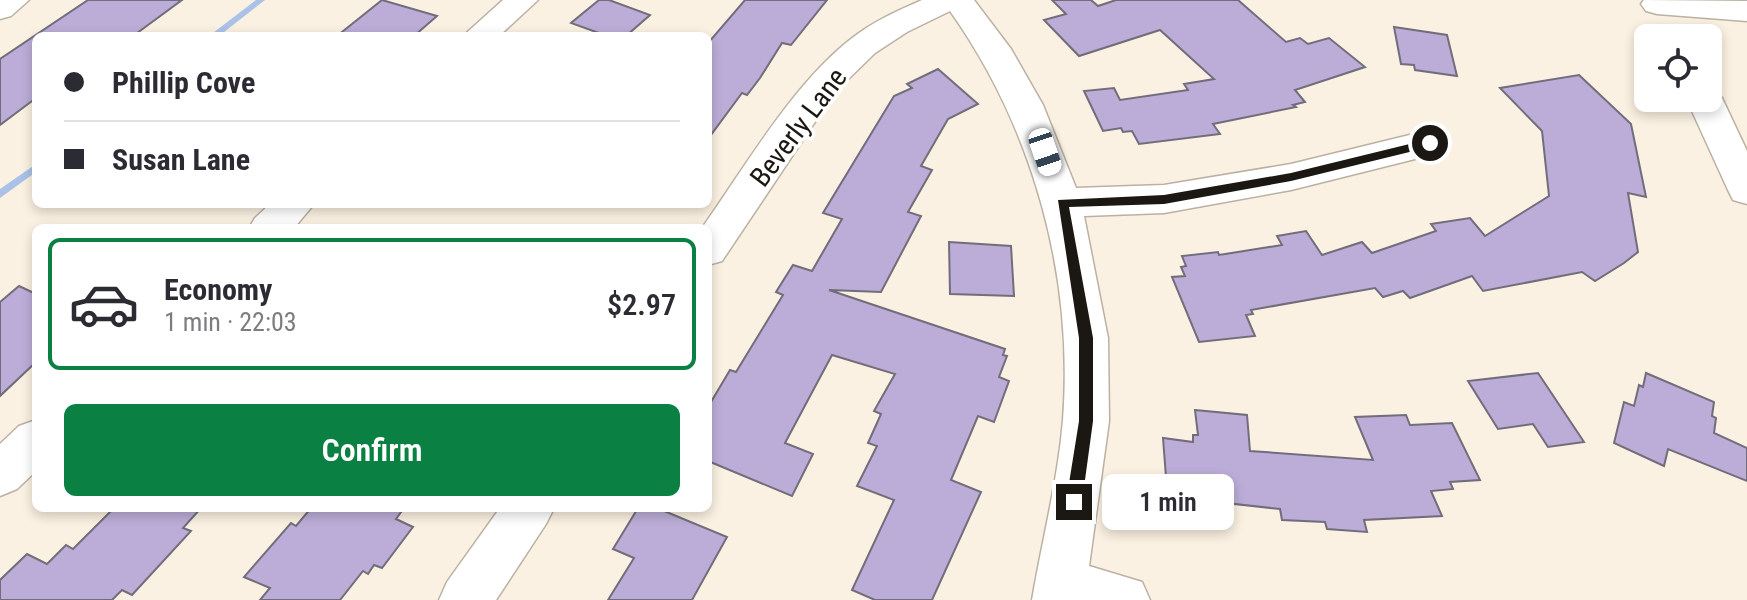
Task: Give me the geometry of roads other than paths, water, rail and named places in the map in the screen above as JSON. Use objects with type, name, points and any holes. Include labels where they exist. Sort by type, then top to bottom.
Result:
[{"type":"street","points":[[0,9],[13,0]]},
{"type":"street","points":[[484,32],[522,0]]},
{"type":"street","name":"Beverly Lane","points":[[712,244],[823,84],[863,46],[895,25],[947,0]]},
{"type":"street","points":[[958,0],[994,49],[1025,105],[1062,203],[1086,338],[1086,421],[1060,592],[1124,600]]},
{"type":"street","points":[[1655,2],[1747,11]]},
{"type":"street","points":[[1655,2],[1668,24]]},
{"type":"street","points":[[1711,112],[1747,190]]},
{"type":"street","points":[[1062,203],[1164,199],[1291,177],[1430,143]]},
{"type":"street","points":[[273,224],[291,208]]},
{"type":"street","points":[[0,474],[32,445]]},
{"type":"street","points":[[465,600],[526,512]]},
{"type":"waterway","points":[[218,32],[261,0]]},
{"type":"waterway","points":[[0,194],[32,170]]}]
